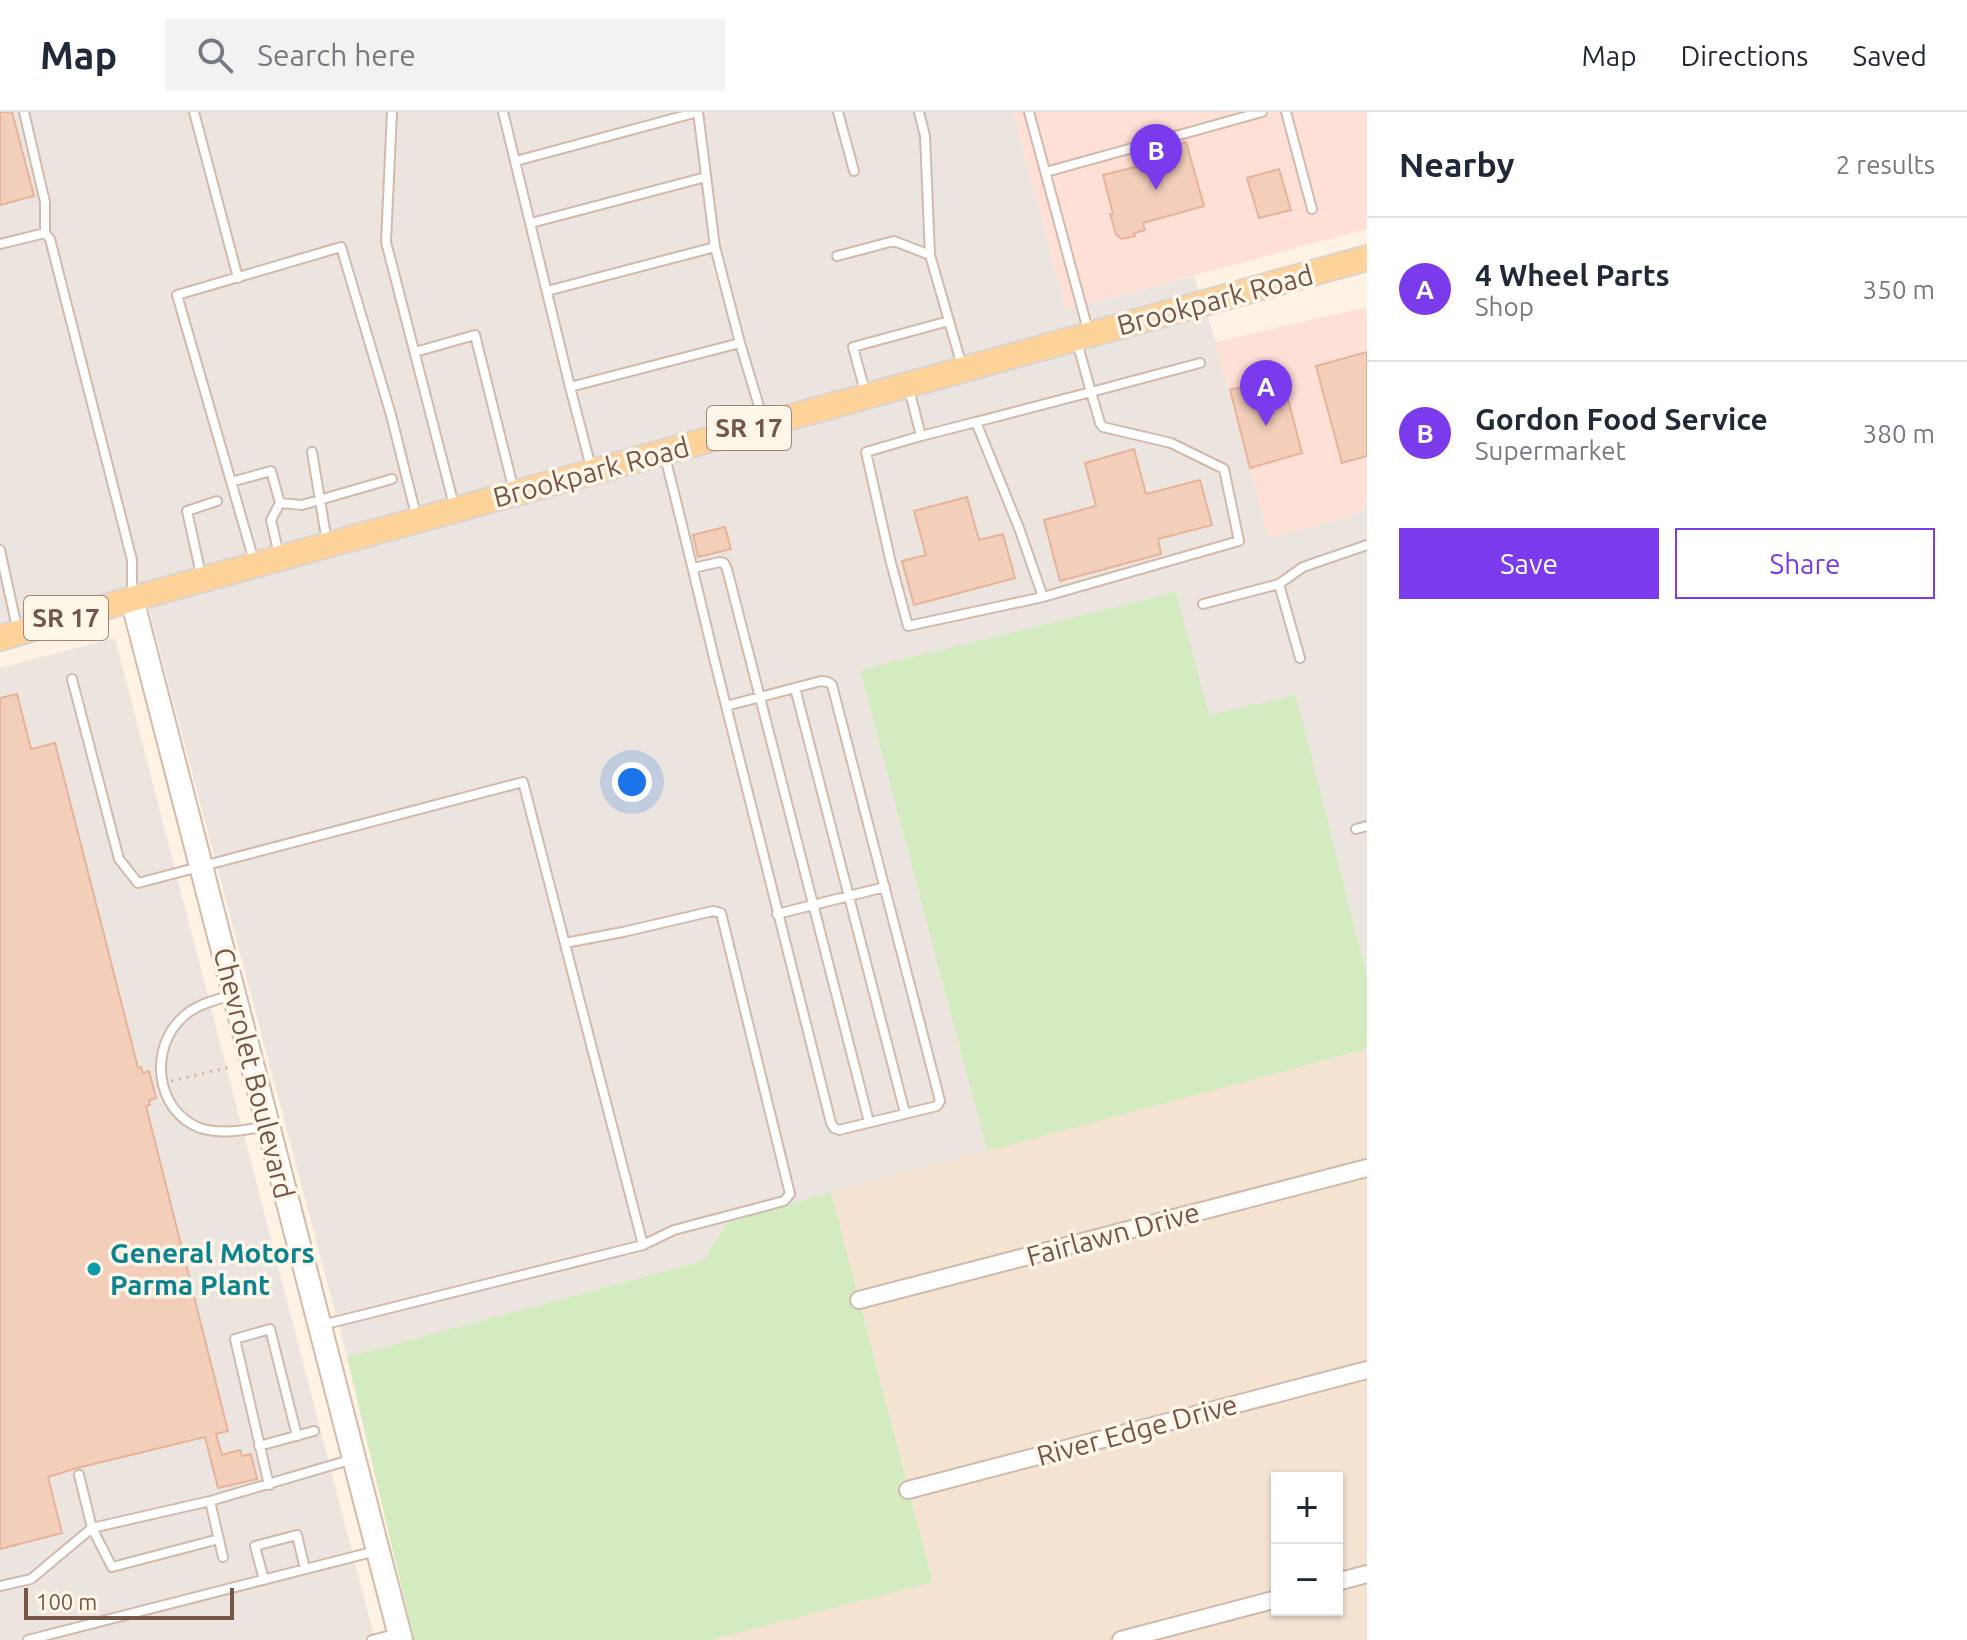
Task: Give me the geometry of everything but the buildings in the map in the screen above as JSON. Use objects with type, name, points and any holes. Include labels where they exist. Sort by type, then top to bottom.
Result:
[{"type":"main road","name":"Brookpark Road","points":[[9,635],[1367,258]]},
{"type":"main road","name":"Chevrolet Boulevard","points":[[132,599],[400,1637]]},
{"type":"street","name":"Fairlawn Drive","points":[[859,1300],[1367,1168]]},
{"type":"street","name":"River Edge Drive","points":[[908,1490],[1367,1370]]},
{"type":"street","points":[[1343,1580],[1367,1574]]},
{"type":"street","points":[[1121,1640],[1158,1635],[1271,1601]]},
{"type":"lane","points":[[24,112],[45,202],[45,233],[50,239],[132,560],[132,599]]},
{"type":"lane","points":[[194,112],[238,278]]},
{"type":"lane","points":[[392,112],[386,242],[455,510]]},
{"type":"lane","points":[[503,112],[592,472]]},
{"type":"lane","points":[[516,161],[698,112],[715,247],[764,424]]},
{"type":"lane","points":[[838,112],[854,171]]},
{"type":"lane","points":[[919,112],[925,136],[930,255],[963,369]]},
{"type":"lane","points":[[1029,112],[1046,172],[1083,336],[1091,392],[1100,423],[1103,427],[1171,443],[1224,469],[1239,541],[1043,597],[908,626],[866,452],[921,436],[1091,392],[1200,363]]},
{"type":"lane","points":[[1046,172],[1262,112]]},
{"type":"lane","points":[[1286,112],[1312,209]]},
{"type":"lane","points":[[531,223],[706,177]]},
{"type":"lane","points":[[0,244],[45,233]]},
{"type":"lane","points":[[837,256],[894,241],[930,255]]},
{"type":"lane","points":[[255,565],[177,295],[341,247],[391,415],[417,520]]},
{"type":"lane","points":[[547,291],[715,247]]},
{"type":"lane","points":[[866,396],[853,347],[949,321]]},
{"type":"lane","points":[[415,352],[475,335],[515,493]]},
{"type":"lane","points":[[570,387],[740,343]]},
{"type":"lane","points":[[908,385],[921,436]]},
{"type":"lane","points":[[976,422],[1043,597]]},
{"type":"lane","points":[[312,452],[328,545]]},
{"type":"lane","points":[[664,452],[693,568],[726,706],[777,914],[831,1123],[839,1130],[937,1106],[940,1101],[832,685],[821,681],[726,706]]},
{"type":"lane","points":[[231,482],[271,471],[280,503],[271,520],[280,558]]},
{"type":"lane","points":[[280,503],[302,505],[392,479]]},
{"type":"lane","points":[[202,579],[187,511],[217,501]]},
{"type":"lane","points":[[1203,604],[1279,584],[1303,567],[1367,545]]},
{"type":"lane","points":[[0,550],[9,635]]},
{"type":"lane","points":[[693,568],[724,563],[869,1122]]},
{"type":"lane","points":[[1279,584],[1300,658]]},
{"type":"lane","points":[[72,679],[119,859],[138,883],[523,782],[643,1245]]},
{"type":"lane","points":[[795,688],[905,1113]]},
{"type":"lane","points":[[1356,829],[1367,826]]},
{"type":"lane","points":[[777,914],[885,887]]},
{"type":"lane","points":[[319,1325],[643,1245],[674,1230],[784,1201],[790,1194],[721,913],[713,911],[565,943]]},
{"type":"lane","points":[[234,994],[191,1010],[172,1028],[160,1058],[163,1083],[177,1110],[199,1127],[232,1132],[268,1126]]},
{"type":"lane","points":[[269,1485],[235,1339],[270,1329],[297,1436]]},
{"type":"lane","points":[[259,1446],[314,1431]]},
{"type":"lane","points":[[0,1586],[31,1579],[92,1528],[210,1501],[354,1459]]},
{"type":"lane","points":[[79,1475],[92,1528],[112,1567],[219,1539]]},
{"type":"lane","points":[[210,1501],[223,1557]]},
{"type":"lane","points":[[264,1580],[255,1546],[297,1535],[305,1569]]},
{"type":"lane","points":[[28,1640],[378,1551]]},
{"type":"lane","points":[[372,1640],[400,1637]]},
{"type":"path","points":[[163,1083],[230,1067]]},
{"type":"shaded area","points":[[0,112],[1013,112],[1066,310],[1194,276],[1216,342],[1269,538],[1346,517],[1367,508],[1367,976],[1296,696],[1209,715],[860,670],[987,1151],[727,1223],[703,1261],[347,1357],[148,606],[0,626]]},
{"type":"shaded area","points":[[1013,112],[1367,112],[1367,229],[1066,310]]},
{"type":"shaded area","points":[[1367,307],[1367,508],[1269,539],[1216,342]]},
{"type":"shaded area","points":[[115,638],[375,1640],[0,1640],[0,668]]},
{"type":"shaded area","points":[[1367,1049],[1367,1640],[711,1640],[933,1581],[831,1192]]},
{"type":"green space","points":[[1176,592],[1209,715],[1296,695],[1367,976],[1367,1049],[987,1151],[860,670]]},
{"type":"green space","points":[[831,1192],[933,1582],[711,1640],[414,1640],[347,1357],[703,1261],[727,1223]]},
{"type":"place","name":"Gordon Food Service","points":[[1156,190]]},
{"type":"place","name":"4 Wheel Parts","points":[[1266,426]]},
{"type":"place","name":"General Motors Parma Plant","points":[[94,1269]]}]
